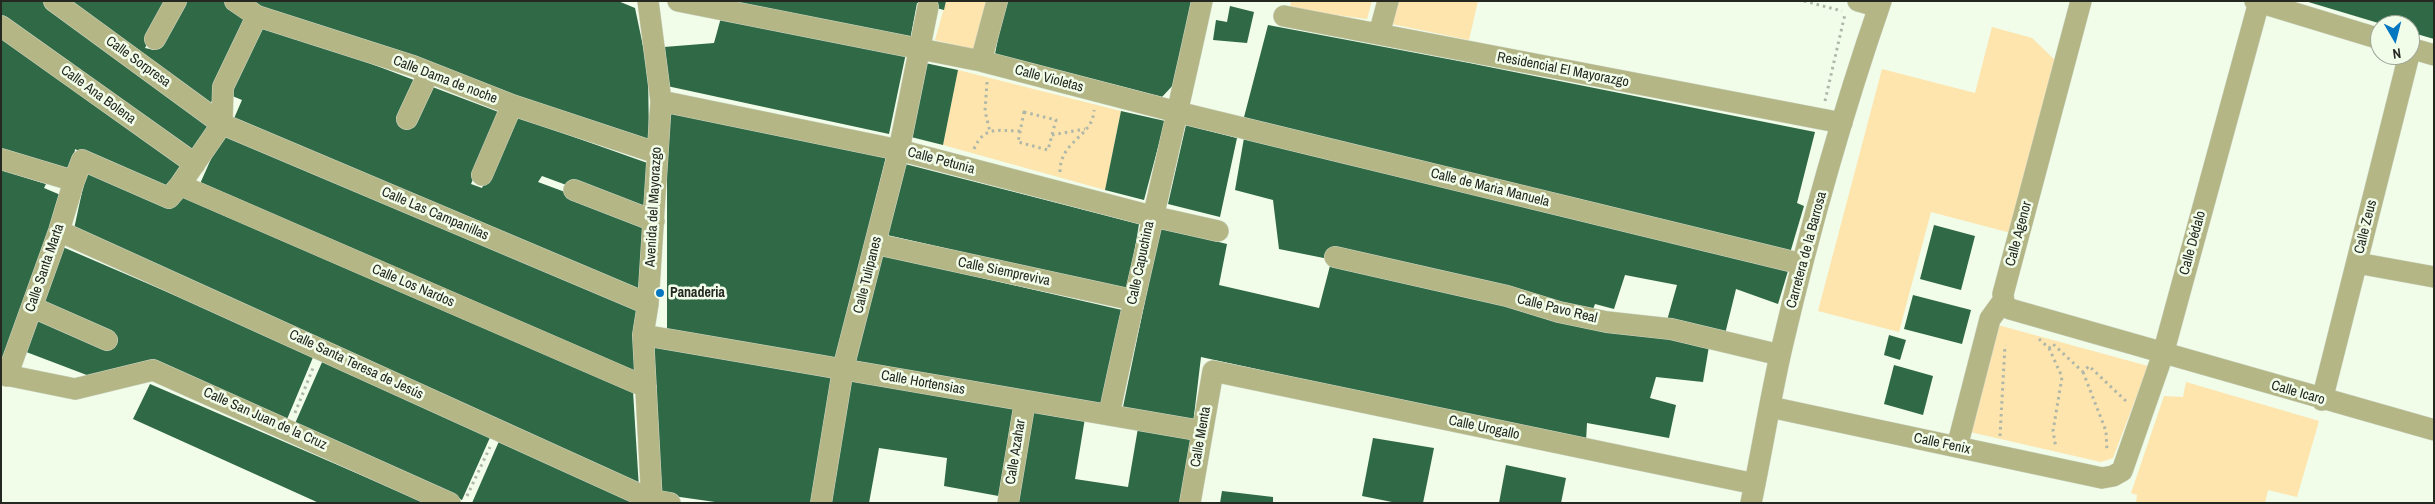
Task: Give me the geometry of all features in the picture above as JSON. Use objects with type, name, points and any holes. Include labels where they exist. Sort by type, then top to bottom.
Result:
[{"type":"street","name":"Calle Sorpresa","points":[[54,1],[222,124]]},
{"type":"street","points":[[155,39],[176,1]]},
{"type":"street","name":"Calle Dama de noche","points":[[235,1],[257,16],[413,66],[428,74],[512,105],[657,153]]},
{"type":"street","name":"Avenida del Mayorazgo","points":[[648,1],[661,101],[648,304],[643,335],[646,387],[658,502]]},
{"type":"street","name":"Calle Violetas","points":[[678,1],[920,48],[984,70],[1178,112]]},
{"type":"street","points":[[984,70],[997,1]]},
{"type":"street","name":"Calle Capuchina","points":[[1109,415],[1151,216],[1178,112],[1202,1]]},
{"type":"street","points":[[1379,34],[1388,1]]},
{"type":"street","name":"Calle Agenor","points":[[2003,301],[2003,294],[2081,1]]},
{"type":"street","points":[[2257,2],[2370,36]]},
{"type":"street","name":"Calle Dédalo","points":[[2113,476],[2122,471],[2163,354],[2257,2]]},
{"type":"street","points":[[1852,7],[1880,4]]},
{"type":"street","name":"Carretera de la Barrosa","points":[[1753,493],[1780,354],[1802,264],[1842,123],[1880,4]]},
{"type":"street","points":[[920,48],[928,7]]},
{"type":"street","points":[[180,185],[222,124],[224,87],[257,16]]},
{"type":"street","name":"Residencial El Mayorazgo","points":[[1284,16],[1842,123]]},
{"type":"street","name":"Calle Ana Bolena","points":[[1,26],[195,164]]},
{"type":"street","name":"Calle Tulipanes","points":[[821,503],[843,369],[899,150],[920,48]]},
{"type":"street","points":[[2420,53],[2434,55]]},
{"type":"street","name":"Calle Zeus","points":[[2322,400],[2406,65]]},
{"type":"street","points":[[407,119],[428,74]]},
{"type":"street","name":"Calle Petunia","points":[[661,101],[899,150],[1151,216],[1218,231]]},
{"type":"street","points":[[482,174],[512,105]]},
{"type":"street","name":"Calle de Maria Manuela","points":[[1178,112],[1802,264]]},
{"type":"street","name":"Calle Las Campanillas","points":[[222,124],[648,304]]},
{"type":"street","points":[[1,159],[74,181]]},
{"type":"street","name":"Calle Santa Marta","points":[[4,375],[32,307],[82,160],[169,198],[180,185]]},
{"type":"street","name":"Calle Los Nardos","points":[[180,185],[646,387]]},
{"type":"street","points":[[574,190],[654,221]]},
{"type":"street","name":"Calle Santa Teresa de Jesús","points":[[59,231],[658,502]]},
{"type":"street","name":"Calle Siempreviva","points":[[876,244],[1133,300]]},
{"type":"street","name":"Calle Pavo Real","points":[[1335,257],[1507,296],[1559,312],[1608,322],[1671,329],[1780,354]]},
{"type":"street","points":[[2357,262],[2434,278]]},
{"type":"street","points":[[1957,447],[1990,319],[2003,301],[2007,307],[2026,314],[2163,354]]},
{"type":"street","points":[[32,307],[107,340]]},
{"type":"street","name":"Calle Hortensias","points":[[643,335],[1202,431]]},
{"type":"street","name":"Calle Icaro","points":[[2163,354],[2434,430]]},
{"type":"street","name":"Calle San Juan de la Cruz","points":[[4,375],[75,390],[153,370],[450,503]]},
{"type":"street","name":"Calle Menta","points":[[1190,503],[1213,371]]},
{"type":"street","name":"Calle Urogallo","points":[[1213,371],[1753,493]]},
{"type":"street","name":"Calle Azahar","points":[[1008,503],[1025,401]]},
{"type":"street","name":"Calle Fenix","points":[[1770,407],[2102,478],[2113,476]]},
{"type":"path","points":[[1804,1],[1852,7]]},
{"type":"path","points":[[984,70],[985,99],[990,132]]},
{"type":"path","points":[[1061,179],[1062,156],[1087,128],[1094,113],[1093,104]]},
{"type":"path","points":[[1024,112],[1056,120],[1052,135],[1048,150],[1018,142],[1024,112]]},
{"type":"path","points":[[1052,135],[1087,128]]},
{"type":"path","points":[[972,154],[981,137],[990,132],[999,129],[1020,131]]},
{"type":"path","points":[[2026,314],[2024,324],[2049,348],[2062,377],[2052,431],[2059,469]]},
{"type":"path","points":[[1990,319],[2000,332],[2006,352],[2003,367],[1997,456]]},
{"type":"path","points":[[2049,348],[2053,344],[2083,372],[2106,431],[2108,459],[2113,476]]},
{"type":"path","points":[[288,429],[321,348]]},
{"type":"path","points":[[2083,372],[2089,366],[2142,416]]},
{"type":"path","points":[[464,503],[498,431]]},
{"type":"shaded area","points":[[946,1],[986,1],[976,50],[935,40]]},
{"type":"shaded area","points":[[1291,1],[1372,1],[1367,19],[1290,9]]},
{"type":"shaded area","points":[[1388,1],[1478,1],[1469,40],[1382,22]]},
{"type":"shaded area","points":[[1992,27],[2032,38],[2056,61],[2011,233],[1931,212],[1899,332],[1818,311],[1882,69],[1975,93]]},
{"type":"shaded area","points":[[958,70],[1121,111],[1105,190],[943,145]]},
{"type":"shaded area","points":[[1983,321],[2148,366],[2113,458],[2101,462],[1957,429]]},
{"type":"shaded area","points":[[2186,382],[2319,421],[2297,497],[2268,490],[2265,503],[2136,503],[2137,495],[2131,493],[2164,396],[2183,397]]},
{"type":"building","points":[[1,1],[46,1],[215,124],[191,157],[1,20]]},
{"type":"building","points":[[59,1],[169,1],[145,48],[154,50],[187,1],[227,1],[252,17],[208,109]]},
{"type":"building","points":[[246,1],[618,1],[635,8],[648,70],[649,144]]},
{"type":"building","points":[[716,1],[946,1],[944,10],[917,3],[910,40]]},
{"type":"building","points":[[1005,1],[1195,1],[1175,83],[1162,97],[995,54]]},
{"type":"building","points":[[2305,1],[2434,1],[2434,39],[2420,35],[2420,15],[2370,15],[2370,20]]},
{"type":"building","points":[[1230,6],[1254,12],[1247,43],[1213,40],[1216,20],[1227,22]]},
{"type":"building","points":[[722,14],[906,53],[889,134],[667,86],[664,47],[714,43]]},
{"type":"building","points":[[261,22],[501,113],[471,184],[482,188],[512,115],[653,165],[650,216],[542,176],[538,182],[651,224],[646,302],[232,123],[242,100],[230,95]]},
{"type":"building","points":[[1268,25],[1815,132],[1797,203],[1804,206],[1790,253],[1243,121]]},
{"type":"building","points":[[1,33],[188,165],[167,193],[75,149],[72,174],[1,153]]},
{"type":"building","points":[[925,63],[958,70],[943,145],[911,137]]},
{"type":"building","points":[[1121,111],[1165,121],[1144,200],[1105,190]]},
{"type":"building","points":[[667,112],[886,157],[836,362],[667,329]]},
{"type":"building","points":[[1186,125],[1237,138],[1220,217],[1168,204]]},
{"type":"building","points":[[223,132],[638,304],[634,375],[199,186]]},
{"type":"building","points":[[1244,138],[1788,271],[1778,304],[1736,289],[1725,334],[1666,324],[1677,285],[1625,275],[1614,309],[1595,304],[1592,312],[1279,249],[1273,200],[1235,190]]},
{"type":"building","points":[[905,164],[1139,224],[1128,290],[887,235]]},
{"type":"building","points":[[87,169],[181,192],[633,391],[639,489],[74,229]]},
{"type":"building","points":[[1,170],[46,184],[44,188],[63,196],[1,371]]},
{"type":"building","points":[[1934,225],[1975,236],[1961,290],[1920,279]]},
{"type":"building","points":[[1160,228],[1227,244],[1219,285],[1319,308],[1331,262],[1672,335],[1709,346],[1703,382],[1656,377],[1650,398],[1676,405],[1669,438],[1587,423],[1586,441],[1201,357],[1193,424],[1122,412]]},
{"type":"building","points":[[58,245],[314,355],[285,424],[146,362],[92,377],[21,350]]},
{"type":"building","points":[[882,255],[1122,310],[1104,409],[854,364]]},
{"type":"building","points":[[1913,295],[1971,310],[1962,344],[1904,329]]},
{"type":"building","points":[[1889,335],[1906,340],[1900,360],[1884,355]]},
{"type":"building","points":[[651,345],[836,375],[816,503],[722,503],[659,494]]},
{"type":"building","points":[[323,360],[492,433],[462,500],[293,428]]},
{"type":"building","points":[[1894,365],[1933,376],[1923,415],[1884,404]]},
{"type":"building","points":[[848,376],[1018,407],[1004,497],[944,486],[947,458],[879,448],[869,503],[828,503]]},
{"type":"building","points":[[150,384],[426,503],[319,503],[133,419]]},
{"type":"building","points":[[1029,409],[1085,418],[1075,479],[1128,487],[1138,428],[1195,437],[1184,503],[1014,503]]},
{"type":"building","points":[[1373,438],[1434,448],[1423,503],[1397,503],[1362,496]]},
{"type":"building","points":[[500,439],[641,503],[472,503]]},
{"type":"building","points":[[1506,465],[1566,478],[1561,503],[1499,503]]},
{"type":"building","points":[[1222,491],[1273,497],[1273,503],[1220,503]]},
{"type":"place","name":"Panaderia","points":[[660,293]]}]
